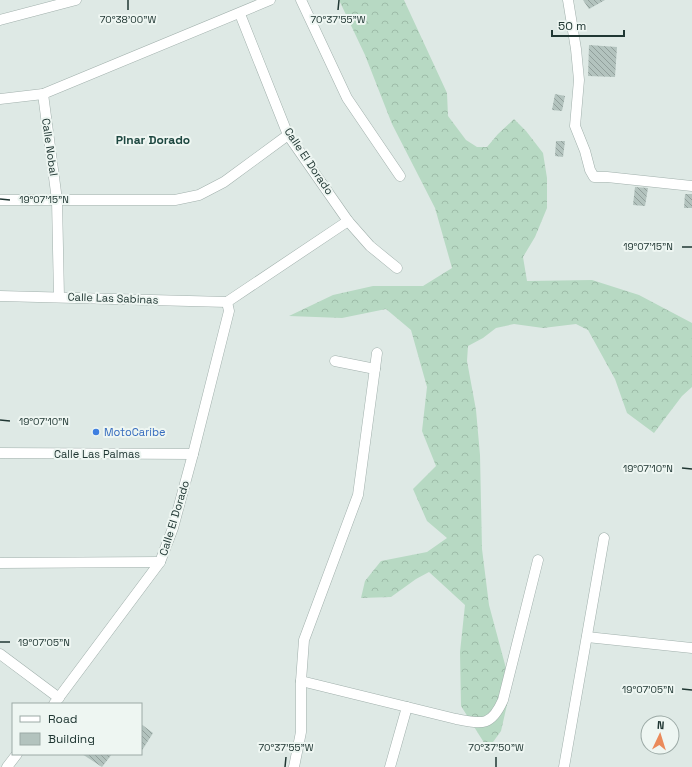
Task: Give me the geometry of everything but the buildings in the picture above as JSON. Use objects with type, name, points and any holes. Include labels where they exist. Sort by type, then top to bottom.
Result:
[{"type":"street","points":[[0,20],[76,0]]},
{"type":"street","points":[[0,99],[43,94],[240,14],[270,0]]},
{"type":"street","points":[[301,0],[347,98],[400,176]]},
{"type":"street","points":[[568,0],[576,49],[579,80],[575,126],[585,150],[590,170],[594,177],[692,186]]},
{"type":"street","name":"Calle El Dorado","points":[[240,14],[288,135],[348,220],[370,246],[397,268]]},
{"type":"street","name":"Calle Nobal","points":[[43,94],[57,200],[59,296]]},
{"type":"street","points":[[0,200],[175,200],[199,195],[224,182],[288,135]]},
{"type":"street","points":[[227,302],[348,220]]},
{"type":"street","name":"Calle Las Sabinas","points":[[0,296],[59,296],[227,302]]},
{"type":"street","name":"Calle El Dorado","points":[[57,701],[160,562],[173,528],[194,454],[229,311],[227,302]]},
{"type":"street","points":[[294,767],[301,732],[301,681],[304,640],[358,495],[377,353]]},
{"type":"street","points":[[335,361],[375,369]]},
{"type":"street","name":"Calle Las Palmas","points":[[0,453],[194,454]]},
{"type":"street","points":[[564,767],[604,538]]},
{"type":"street","points":[[301,681],[456,719],[474,722],[490,720],[497,714],[503,700],[538,560]]},
{"type":"street","points":[[0,563],[160,562]]},
{"type":"street","points":[[587,637],[692,648]]},
{"type":"street","points":[[0,654],[57,701]]},
{"type":"street","points":[[390,767],[407,707]]},
{"type":"street","points":[[7,767],[16,755]]},
{"type":"green space","points":[[339,0],[404,0],[447,93],[448,116],[466,140],[477,147],[487,147],[514,119],[526,131],[543,153],[547,178],[547,208],[535,237],[523,257],[527,281],[592,280],[639,295],[692,323],[692,387],[682,396],[654,433],[627,413],[615,379],[588,330],[576,324],[543,328],[514,324],[496,328],[483,338],[468,346],[467,361],[476,410],[480,455],[482,549],[489,605],[511,687],[501,731],[488,749],[461,706],[460,652],[465,605],[429,572],[416,579],[391,597],[361,598],[365,581],[381,561],[427,552],[447,538],[427,521],[413,489],[436,466],[422,431],[427,387],[411,330],[386,309],[342,318],[289,316],[333,295],[373,286],[423,286],[452,268],[435,208],[392,124],[365,55]]},
{"type":"place","name":"MotoCaribe","points":[[96,432]]},
{"type":"district","name":"Pinar Dorado","points":[[153,140]]}]
